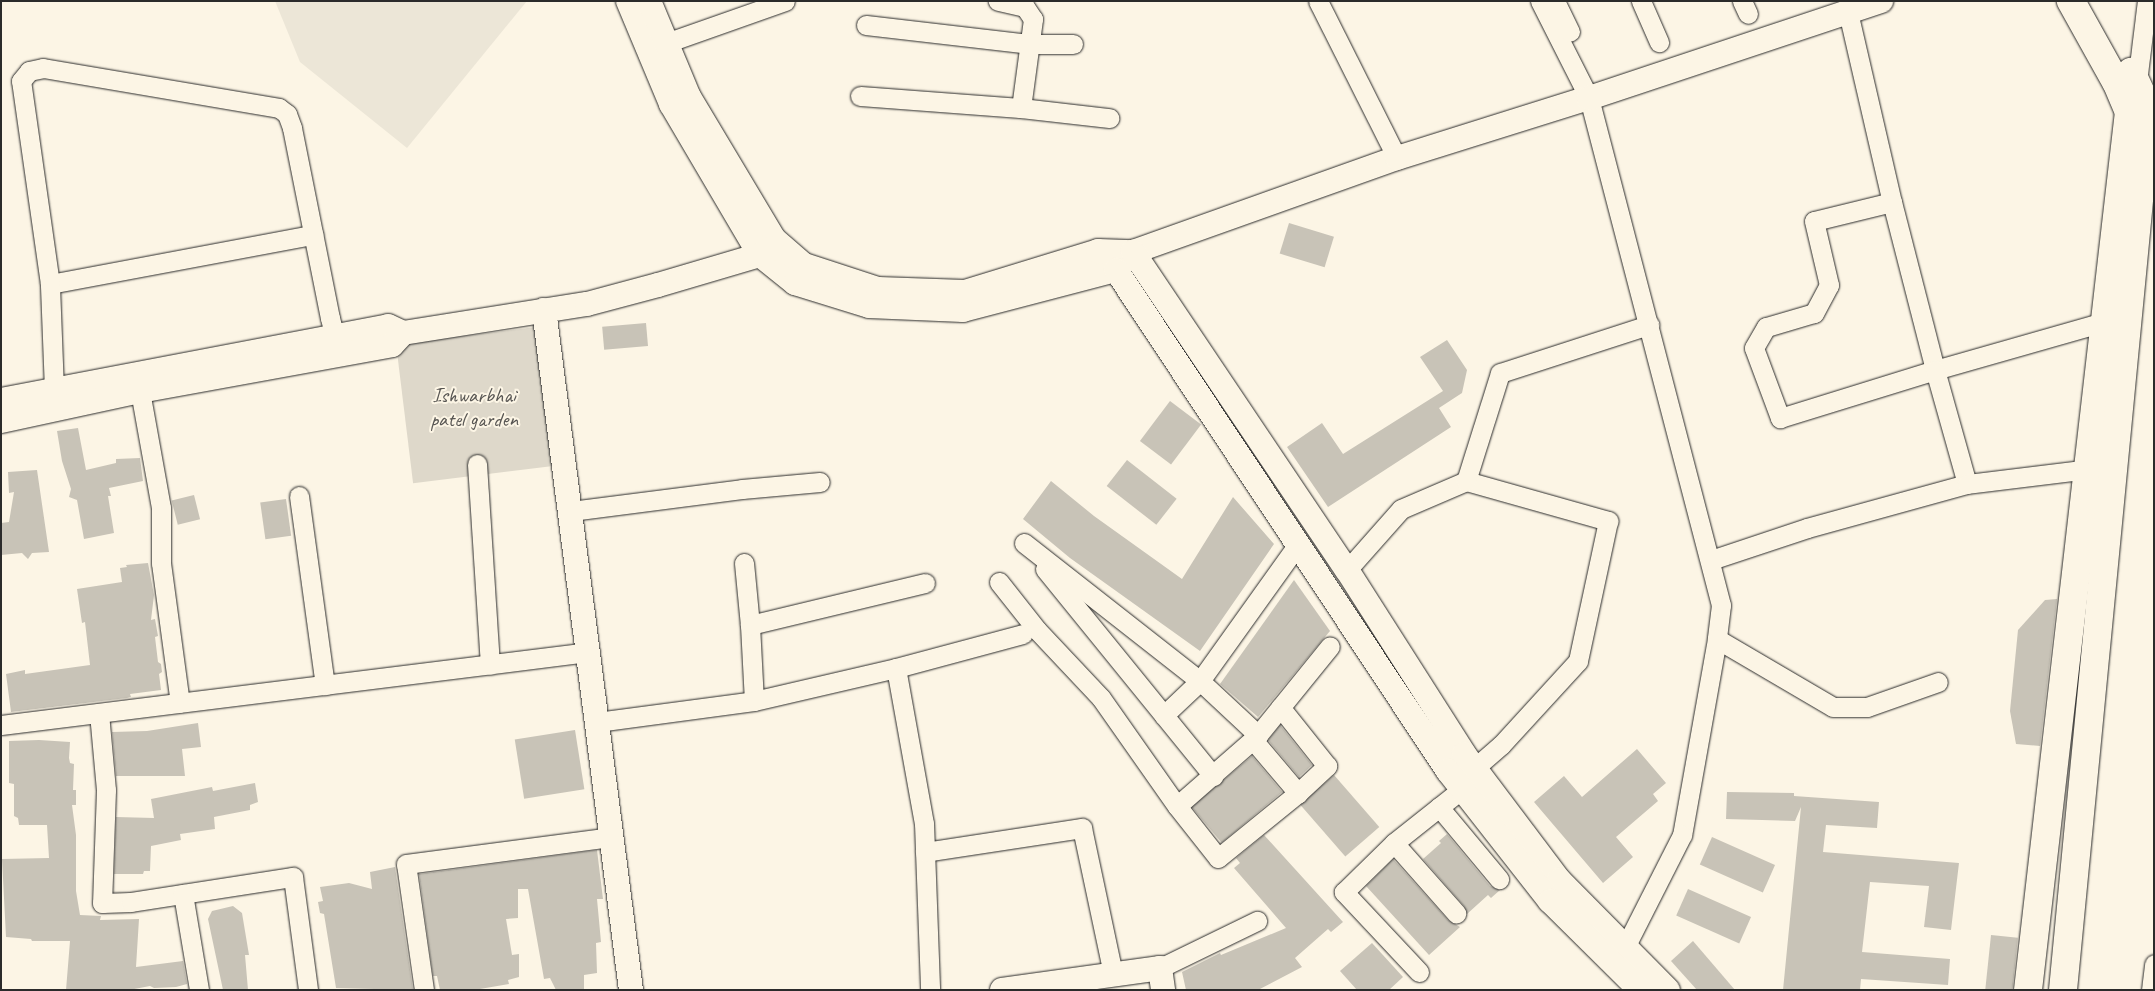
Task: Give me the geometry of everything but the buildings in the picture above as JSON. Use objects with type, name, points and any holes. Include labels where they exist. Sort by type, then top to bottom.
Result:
[{"type":"main road","points":[[2071,1],[2116,82],[2144,110]]},
{"type":"main road","points":[[2063,990],[2144,110],[2137,82],[2090,1]]},
{"type":"main road","points":[[2028,990],[2107,321],[2144,110]]},
{"type":"street","points":[[628,1],[671,104],[770,250],[795,283],[869,306],[963,310],[1116,270],[1133,252]]},
{"type":"street","points":[[649,1],[689,97],[774,239],[770,250]]},
{"type":"street","points":[[666,43],[785,1]]},
{"type":"street","points":[[998,1],[1025,8],[1034,19],[1022,108]]},
{"type":"street","points":[[1318,1],[1397,158]]},
{"type":"street","points":[[1540,1],[1589,98],[1711,560],[1721,605],[1717,640],[1682,835],[1621,956]]},
{"type":"street","points":[[1555,1],[1582,58]]},
{"type":"street","points":[[1641,1],[1659,42]]},
{"type":"street","points":[[1,400],[337,344],[392,345],[403,333],[587,304],[770,250],[804,266],[878,289],[965,292],[1098,251],[1133,252],[1397,158],[1589,98],[1881,1]]},
{"type":"street","points":[[2137,82],[2147,1]]},
{"type":"street","points":[[1848,12],[1892,202],[1935,370],[1967,484]]},
{"type":"street","points":[[866,25],[1031,44],[1072,44]]},
{"type":"street","points":[[54,390],[50,284],[20,81],[29,71],[36,69],[43,68],[279,108],[287,114],[292,128],[337,344]]},
{"type":"street","points":[[860,96],[1022,108],[1108,118]]},
{"type":"street","points":[[1892,202],[1814,221],[1830,285],[1814,313],[1766,327],[1754,348],[1780,418],[1935,370],[2107,321]]},
{"type":"street","points":[[50,284],[313,235]]},
{"type":"street","points":[[1133,252],[1346,570],[1475,768],[1559,880],[1621,956],[1640,990]]},
{"type":"street","points":[[1116,270],[1462,789],[1550,901],[1668,990]]},
{"type":"street","points":[[544,310],[631,990]]},
{"type":"street","points":[[1466,481],[1500,373],[1649,324]]},
{"type":"street","points":[[1,421],[140,391],[337,344]]},
{"type":"street","points":[[140,391],[161,508],[161,562],[180,703]]},
{"type":"street","points":[[477,464],[490,664]]},
{"type":"street","points":[[1711,560],[1807,528],[1967,484],[2089,469]]},
{"type":"street","points":[[1346,570],[1402,509],[1466,481],[1608,521],[1578,661],[1501,744],[1475,768]]},
{"type":"street","points":[[571,511],[742,489],[820,482]]},
{"type":"street","points":[[299,496],[326,685]]},
{"type":"street","points":[[1213,776],[1024,543],[1200,681],[1255,737],[1298,793]]},
{"type":"street","points":[[1164,715],[1200,681],[1298,544]]},
{"type":"street","points":[[744,563],[750,625],[754,701]]},
{"type":"street","points":[[999,582],[1037,630],[1101,698],[1177,806],[1218,858],[1298,793],[1327,766],[1280,707]]},
{"type":"street","points":[[750,625],[925,583]]},
{"type":"street","points":[[598,722],[754,701],[896,668],[1023,634]]},
{"type":"street","points":[[1717,640],[1833,706],[1867,707],[1938,682]]},
{"type":"street","points":[[1177,806],[1255,737],[1330,646]]},
{"type":"street","points":[[1,725],[589,652]]},
{"type":"street","points":[[896,668],[924,823],[930,990]]},
{"type":"street","points":[[99,713],[106,790],[102,903],[132,902],[293,877],[308,990]]},
{"type":"street","points":[[1419,972],[1344,892],[1394,843],[1462,789]]},
{"type":"street","points":[[1439,807],[1500,879]]},
{"type":"street","points":[[925,852],[1082,828],[1114,974]]},
{"type":"street","points":[[424,990],[406,864],[612,837]]},
{"type":"street","points":[[1394,843],[1456,913]]},
{"type":"street","points":[[184,894],[199,990]]},
{"type":"street","points":[[1002,990],[1042,987],[1114,974],[1162,979],[1257,921]]},
{"type":"street","points":[[2151,990],[2154,964]]},
{"type":"shaded area","points":[[275,1],[527,1],[407,148],[300,62]]},
{"type":"green space","name":"Ishwarbhai patel garden","points":[[536,327],[553,466],[413,483],[396,344]]}]
